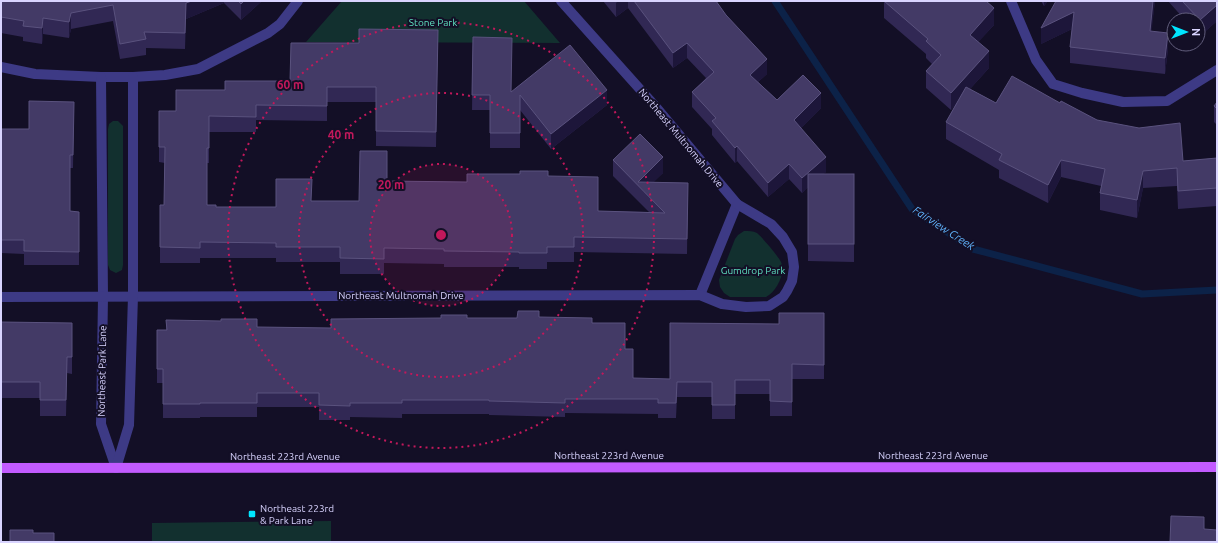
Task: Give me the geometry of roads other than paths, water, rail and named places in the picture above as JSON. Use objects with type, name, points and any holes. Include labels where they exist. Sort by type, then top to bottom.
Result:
[{"type":"main road","name":"Northeast 223rd Avenue","points":[[1,468],[1217,467]]},
{"type":"street","points":[[1,67],[34,74],[102,77],[164,75],[198,69],[268,33],[280,24],[298,1]]},
{"type":"street","name":"Northeast Multnomah Drive","points":[[1,297],[700,295],[722,304],[746,307],[769,306],[783,297],[792,282],[794,266],[792,252],[783,237],[771,224],[737,204],[655,106],[561,1]]},
{"type":"street","points":[[1011,1],[1036,60],[1053,84],[1082,93],[1123,102],[1168,101],[1217,70]]},
{"type":"street","name":"Northeast Park Lane","points":[[102,77],[103,297],[101,424],[116,468]]},
{"type":"street","points":[[116,468],[130,425],[133,296],[133,77]]},
{"type":"street","points":[[700,295],[737,204]]},
{"type":"waterway","name":"Fairview Creek","points":[[775,1],[912,209],[973,249],[1142,294],[1217,290]]},
{"type":"place","name":"Northeast 223rd & Park Lane","points":[[252,514]]},
{"type":"park label","name":"Stone Park","points":[[433,22]]},
{"type":"park label","name":"Gumdrop Park","points":[[753,270]]}]
